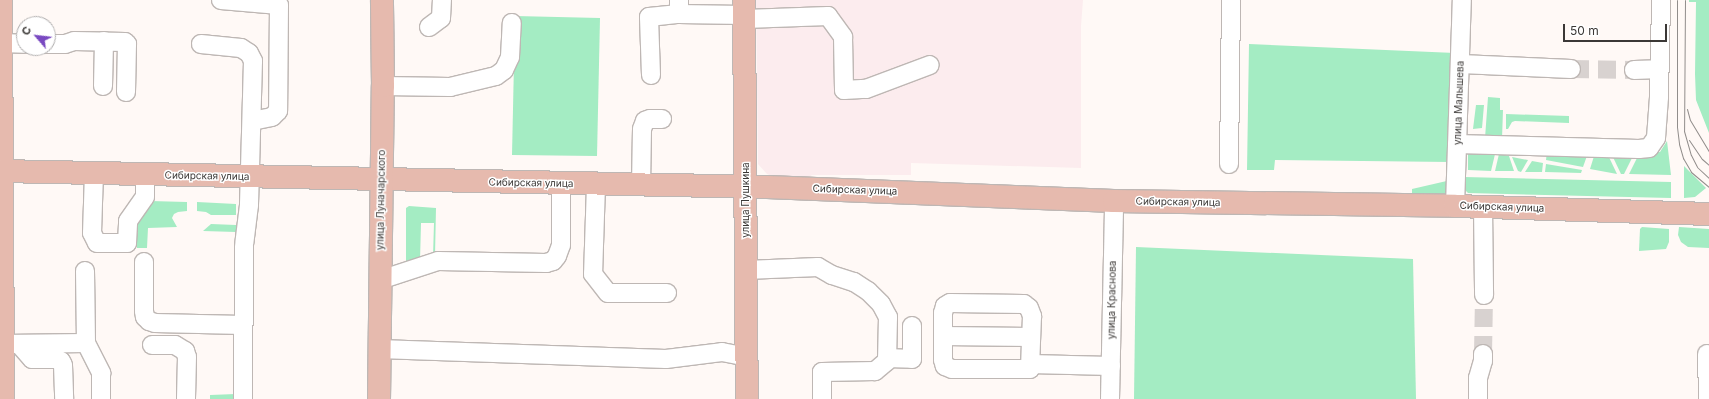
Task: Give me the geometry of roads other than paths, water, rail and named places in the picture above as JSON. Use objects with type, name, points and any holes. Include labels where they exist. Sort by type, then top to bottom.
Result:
[{"type":"main road","name":"улица Луначарского","points":[[379,399],[383,86],[382,0]]},
{"type":"main road","points":[[1,3],[1,301],[11,344],[3,399]]},
{"type":"main road","name":"улица Пушкина","points":[[744,11],[748,357],[747,399]]},
{"type":"main road","name":"Сибирская улица","points":[[1,171],[877,190],[1114,201],[1456,206],[1709,214]]},
{"type":"street","points":[[221,0],[279,5],[278,111],[272,117],[252,121]]},
{"type":"street","points":[[430,27],[442,18],[442,0]]},
{"type":"street","points":[[1229,164],[1231,0]]},
{"type":"street","name":"улица Малышева","points":[[1456,206],[1462,0]]},
{"type":"street","points":[[1457,144],[1639,149],[1649,148],[1656,138],[1661,0]]},
{"type":"street","points":[[651,75],[649,17],[679,7],[828,16],[843,37],[844,90],[866,89],[930,65]]},
{"type":"street","points":[[383,86],[450,86],[496,76],[504,70],[510,57],[512,23]]},
{"type":"street","points":[[103,86],[104,41]]},
{"type":"street","points":[[56,44],[122,41],[127,44],[126,92]]},
{"type":"street","points":[[1,43],[16,44]]},
{"type":"street","points":[[202,44],[241,48],[249,53],[253,61],[249,205],[244,244],[243,399]]},
{"type":"street","points":[[1460,64],[1571,69]]},
{"type":"street","points":[[1634,70],[1659,69]]},
{"type":"street","points":[[641,186],[642,129],[645,121],[662,118]]},
{"type":"street","points":[[94,173],[92,233],[97,243],[126,242],[128,221],[145,197],[145,174]]},
{"type":"street","points":[[380,280],[438,261],[546,263],[553,261],[557,256],[561,245],[561,184]]},
{"type":"street","points":[[596,185],[593,274],[608,293],[668,293]]},
{"type":"street","name":"улица Краснова","points":[[1110,399],[1114,201]]},
{"type":"street","points":[[1483,207],[1484,295]]},
{"type":"street","points":[[144,262],[144,311],[145,317],[149,321],[155,323],[243,325]]},
{"type":"street","points":[[746,270],[818,267],[832,275],[854,282],[868,291],[881,304],[888,316],[887,361],[875,371],[822,372],[822,399]]},
{"type":"street","points":[[85,271],[86,343],[101,373],[101,399]]},
{"type":"street","points":[[950,303],[1024,304],[1030,308],[1032,316],[1031,337],[1030,369],[952,369],[945,366],[943,360],[943,313],[945,306],[950,303]]},
{"type":"street","points":[[887,358],[912,359],[912,326]]},
{"type":"street","points":[[943,336],[1031,337]]},
{"type":"street","points":[[11,344],[86,343]]},
{"type":"street","points":[[11,344],[32,358],[56,358],[61,361],[63,365],[64,399]]},
{"type":"street","points":[[152,345],[175,345],[185,351],[187,357],[186,399]]},
{"type":"street","points":[[380,349],[666,359],[722,352],[748,357]]},
{"type":"street","points":[[1478,399],[1478,378],[1483,361],[1483,354]]},
{"type":"street","points":[[1707,354],[1708,399]]},
{"type":"street","points":[[1030,364],[1111,366]]},
{"type":"tunnel","points":[[1571,69],[1634,70]]},
{"type":"tunnel","points":[[1483,354],[1484,295]]},
{"type":"tram line","points":[[1677,0],[1677,127],[1679,144],[1683,158],[1691,172],[1709,187]]},
{"type":"tram line","points":[[1685,0],[1684,131],[1691,155],[1697,167],[1709,178]]},
{"type":"tram line","points":[[1687,109],[1690,120],[1709,152]]},
{"type":"tram line","points":[[1689,140],[1702,159],[1709,165]]}]
